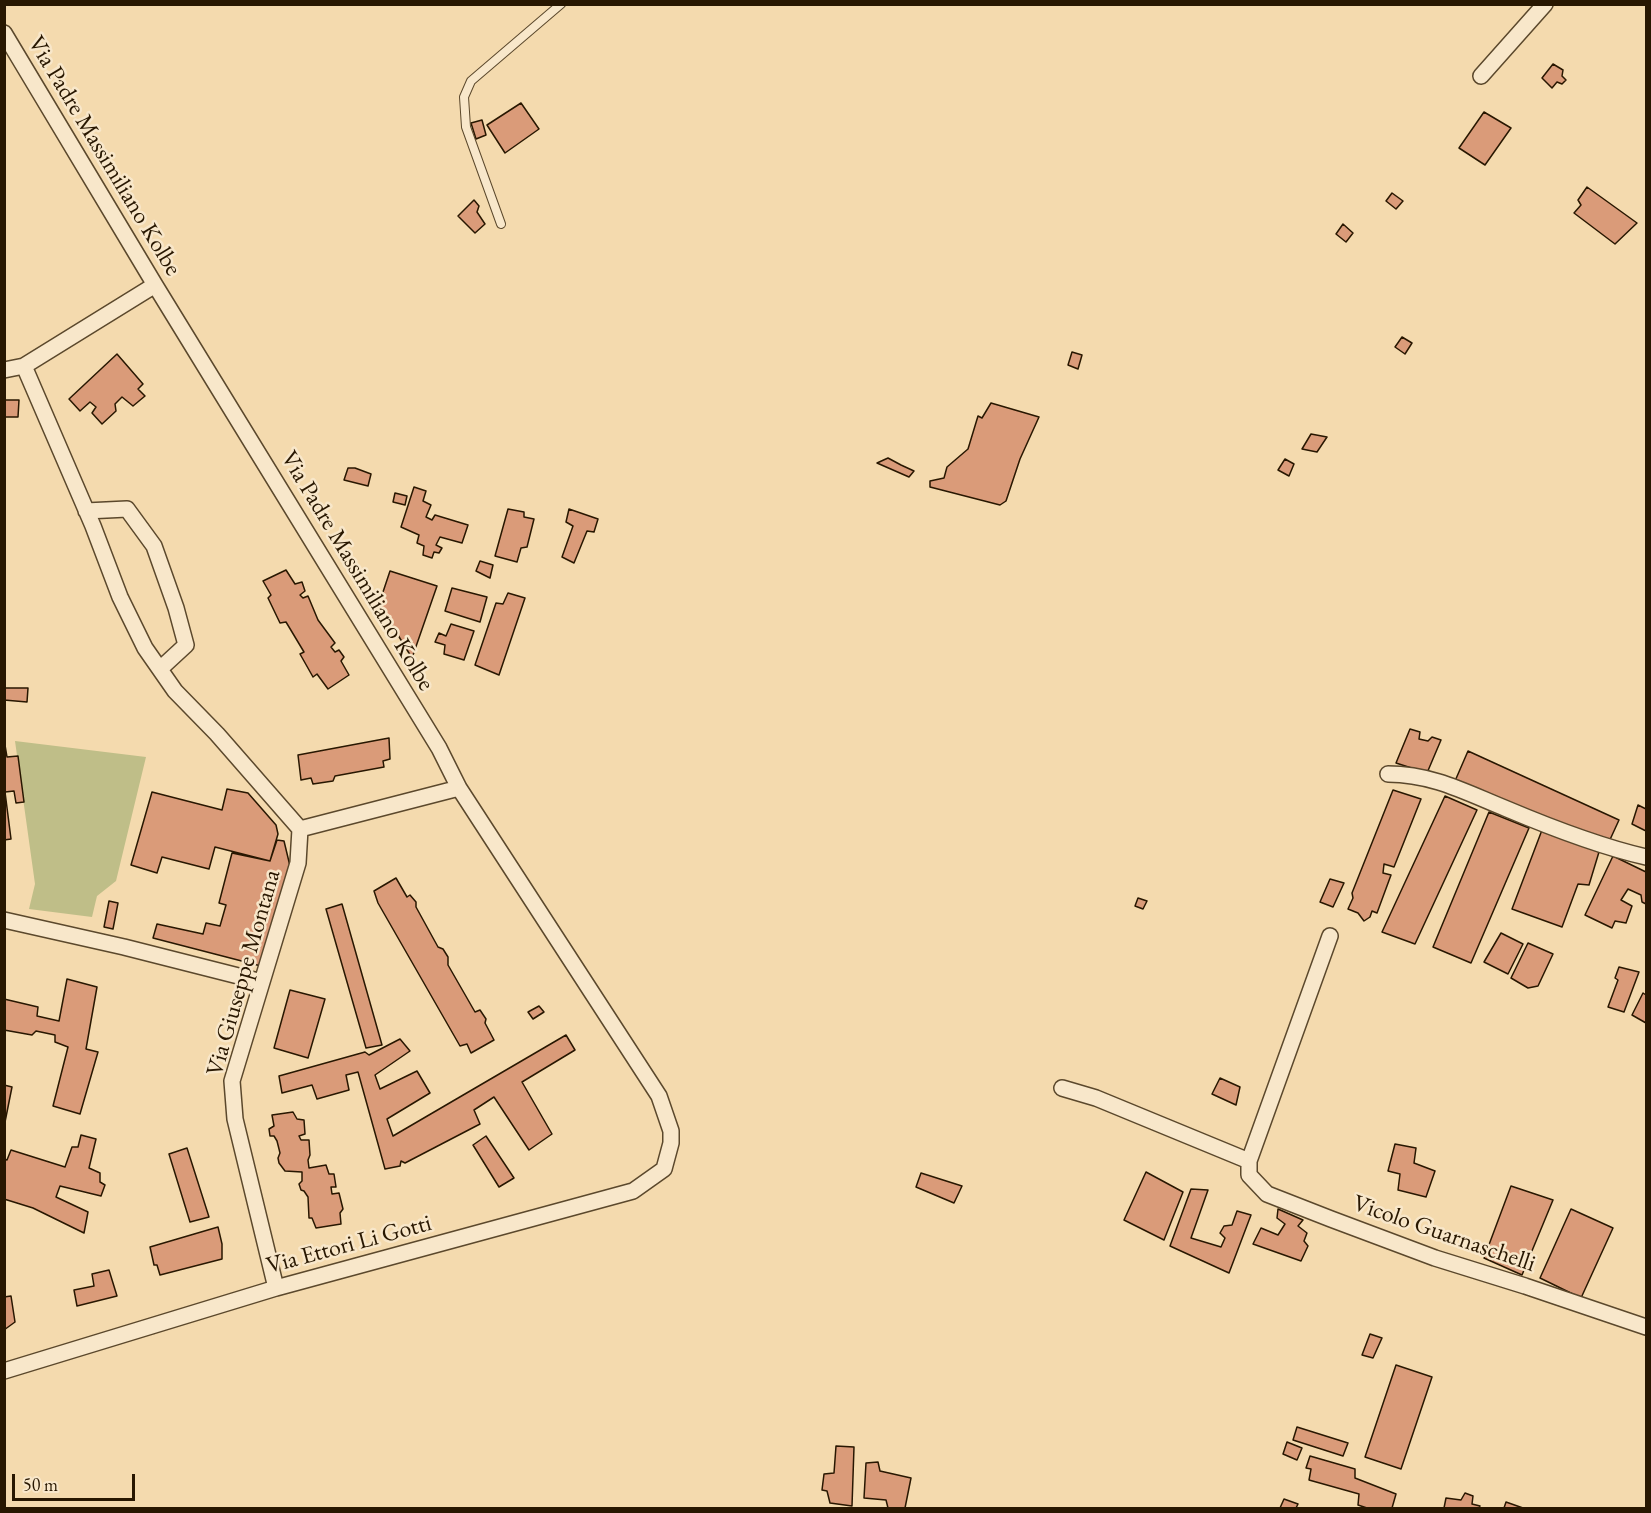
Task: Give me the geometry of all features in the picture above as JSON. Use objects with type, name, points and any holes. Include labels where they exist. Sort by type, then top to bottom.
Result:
[{"type":"street","points":[[1481,76],[1545,4]]},
{"type":"street","name":"Via Padre Massimiliano Kolbe","points":[[4,33],[155,285],[439,748],[459,788],[659,1096],[671,1131]]},
{"type":"street","points":[[4,370],[24,366],[155,285]]},
{"type":"street","points":[[24,366],[120,597],[145,648],[176,691],[217,734],[300,830],[459,788]]},
{"type":"street","points":[[86,511],[127,509],[154,546],[176,608],[186,645],[160,669]]},
{"type":"street","points":[[1388,774],[1410,774],[1453,785],[1507,810],[1605,848],[1647,857]]},
{"type":"street","name":"Via Giuseppe Montana","points":[[276,1288],[235,1119],[232,1081],[298,863],[300,830]]},
{"type":"street","points":[[4,920],[262,982]]},
{"type":"street","points":[[1062,1088],[1096,1098],[1249,1161],[1330,936]]},
{"type":"street","name":"Via Ettori Li Gotti","points":[[4,1371],[276,1288],[633,1191],[664,1169],[671,1143],[671,1131]]},
{"type":"street","name":"Vicolo Guarnaschelli","points":[[1249,1161],[1249,1175],[1267,1194],[1435,1258],[1647,1326]]},
{"type":"lane","points":[[501,225],[466,127],[464,97],[471,81],[561,4]]},
{"type":"shaded area","points":[[15,741],[146,757],[116,881],[97,896],[92,917],[29,909],[35,884]]},
{"type":"building","points":[[1553,64],[1563,70],[1562,76],[1566,80],[1562,84],[1557,82],[1552,88],[1542,78]]},
{"type":"building","points":[[521,103],[539,129],[505,153],[487,125]]},
{"type":"building","points":[[1484,112],[1511,128],[1485,165],[1459,148]]},
{"type":"building","points":[[482,120],[486,135],[476,139],[471,123]]},
{"type":"building","points":[[1587,187],[1637,223],[1615,244],[1574,213],[1581,205],[1578,200]]},
{"type":"building","points":[[1392,193],[1403,201],[1396,209],[1386,201]]},
{"type":"building","points":[[474,200],[479,206],[477,212],[485,224],[475,233],[458,216]]},
{"type":"building","points":[[1343,224],[1353,233],[1346,242],[1336,234]]},
{"type":"building","points":[[1402,337],[1412,343],[1405,354],[1395,347]]},
{"type":"building","points":[[1072,352],[1082,355],[1078,369],[1068,365]]},
{"type":"building","points":[[117,354],[143,384],[138,389],[145,396],[133,406],[122,397],[115,404],[116,411],[102,424],[92,413],[96,407],[90,402],[80,411],[69,399]]},
{"type":"building","points":[[4,400],[19,400],[18,417],[4,417]]},
{"type":"building","points":[[991,403],[1039,417],[1020,459],[1006,501],[1000,505],[930,487],[930,481],[944,478],[947,467],[968,449],[978,416],[982,418]]},
{"type":"building","points":[[1311,434],[1327,437],[1317,452],[1302,449]]},
{"type":"building","points":[[888,458],[914,471],[909,477],[877,463]]},
{"type":"building","points":[[1285,459],[1294,464],[1289,476],[1278,470]]},
{"type":"building","points":[[348,468],[371,474],[368,486],[344,480]]},
{"type":"building","points":[[414,487],[426,491],[423,501],[431,505],[426,517],[432,520],[435,515],[468,525],[462,543],[440,537],[436,545],[442,548],[439,553],[434,552],[432,558],[423,555],[424,546],[417,543],[419,535],[401,527]]},
{"type":"building","points":[[395,493],[407,496],[405,505],[393,502]]},
{"type":"building","points":[[508,509],[524,512],[524,517],[534,519],[527,547],[521,548],[517,562],[495,556]]},
{"type":"building","points":[[569,509],[598,519],[594,532],[587,531],[574,563],[562,557],[573,526],[566,522]]},
{"type":"building","points":[[480,561],[493,565],[490,578],[476,571]]},
{"type":"building","points":[[286,570],[295,584],[302,582],[305,591],[300,595],[303,598],[308,596],[318,620],[335,643],[331,647],[335,652],[339,650],[344,657],[341,661],[349,675],[328,689],[317,674],[313,677],[300,654],[304,652],[286,622],[280,623],[268,598],[271,595],[263,581]]},
{"type":"building","points":[[390,571],[437,586],[412,658],[379,604]]},
{"type":"building","points":[[452,588],[487,597],[480,622],[445,611]]},
{"type":"building","points":[[508,593],[525,598],[499,675],[475,665],[496,603],[503,604]]},
{"type":"building","points":[[451,624],[474,631],[464,660],[444,654],[445,645],[435,642],[439,633],[446,636]]},
{"type":"building","points":[[4,688],[28,688],[27,702],[4,700]]},
{"type":"building","points":[[1410,729],[1420,732],[1419,739],[1428,741],[1432,737],[1441,740],[1427,773],[1396,763]]},
{"type":"building","points":[[389,738],[390,759],[383,761],[384,767],[335,776],[333,781],[313,784],[311,778],[301,780],[298,755]]},
{"type":"building","points":[[4,739],[7,757],[18,756],[24,802],[16,803],[14,791],[5,792],[11,839],[4,840]]},
{"type":"building","points":[[1468,751],[1619,820],[1608,844],[1455,781]]},
{"type":"building","points":[[227,789],[248,793],[276,825],[278,834],[270,861],[215,847],[209,869],[162,857],[157,873],[131,865],[152,792],[222,810]]},
{"type":"building","points":[[1393,790],[1421,799],[1394,867],[1384,864],[1383,873],[1391,875],[1377,913],[1372,911],[1370,917],[1364,921],[1358,913],[1348,909],[1353,898],[1352,893]]},
{"type":"building","points":[[1445,796],[1477,810],[1415,944],[1382,932]]},
{"type":"building","points":[[1638,805],[1646,809],[1646,831],[1632,824]]},
{"type":"building","points":[[1489,812],[1529,828],[1471,963],[1433,947]]},
{"type":"building","points":[[1542,830],[1599,852],[1589,885],[1578,884],[1562,927],[1512,909]]},
{"type":"building","points":[[277,840],[284,841],[290,866],[261,966],[153,938],[157,924],[203,934],[206,923],[220,926],[226,905],[219,903],[232,853],[270,861]]},
{"type":"building","points":[[1613,856],[1646,872],[1646,904],[1642,902],[1641,895],[1628,889],[1621,900],[1632,906],[1626,923],[1615,921],[1612,928],[1585,915]]},
{"type":"building","points":[[396,878],[407,897],[410,895],[416,902],[416,907],[438,947],[443,949],[448,957],[448,965],[475,1012],[480,1010],[486,1019],[485,1023],[494,1040],[471,1053],[467,1044],[460,1046],[378,903],[374,891]]},
{"type":"building","points":[[1330,879],[1344,883],[1333,907],[1320,902]]},
{"type":"building","points":[[1138,898],[1147,901],[1143,909],[1135,906]]},
{"type":"building","points":[[109,901],[118,903],[113,929],[104,927]]},
{"type":"building","points":[[342,904],[382,1045],[366,1048],[326,909]]},
{"type":"building","points":[[1501,933],[1523,944],[1508,974],[1484,962]]},
{"type":"building","points":[[1528,943],[1553,954],[1538,986],[1528,988],[1511,978]]},
{"type":"building","points":[[1619,967],[1639,972],[1624,1012],[1608,1007],[1618,980],[1615,978]]},
{"type":"building","points":[[67,979],[97,987],[86,1049],[98,1052],[80,1114],[53,1106],[68,1047],[55,1042],[55,1035],[36,1031],[32,1035],[4,1030],[4,999],[38,1007],[37,1016],[59,1021]]},
{"type":"building","points":[[290,990],[325,999],[308,1058],[274,1048]]},
{"type":"building","points":[[1643,993],[1646,995],[1646,1023],[1632,1015]]},
{"type":"building","points":[[539,1006],[544,1012],[533,1019],[528,1012]]},
{"type":"building","points":[[566,1035],[575,1050],[522,1082],[552,1134],[529,1150],[494,1097],[474,1110],[480,1124],[405,1163],[401,1161],[400,1166],[385,1169],[358,1072],[346,1075],[349,1090],[317,1099],[312,1085],[282,1093],[279,1076],[365,1052],[369,1055],[400,1039],[410,1051],[375,1075],[380,1089],[417,1071],[430,1093],[387,1119],[393,1136]]},
{"type":"building","points":[[1220,1078],[1240,1087],[1236,1105],[1212,1094]]},
{"type":"building","points":[[4,1085],[12,1087],[4,1127]]},
{"type":"building","points":[[293,1112],[297,1119],[304,1120],[305,1134],[299,1136],[301,1140],[309,1140],[309,1168],[326,1165],[329,1174],[334,1174],[336,1187],[331,1187],[332,1194],[339,1193],[343,1209],[340,1213],[341,1224],[316,1228],[312,1218],[309,1218],[308,1197],[299,1184],[302,1181],[302,1172],[285,1171],[279,1163],[280,1153],[277,1141],[274,1136],[270,1136],[269,1129],[274,1126],[272,1115]]},
{"type":"building","points":[[81,1135],[96,1139],[89,1168],[100,1173],[100,1182],[105,1185],[101,1196],[60,1186],[56,1197],[88,1212],[84,1233],[33,1208],[4,1199],[4,1159],[7,1160],[11,1150],[65,1167],[72,1147],[78,1147]]},
{"type":"building","points":[[486,1136],[514,1178],[499,1187],[473,1145]]},
{"type":"building","points":[[1395,1144],[1416,1148],[1414,1163],[1435,1171],[1426,1197],[1398,1190],[1400,1174],[1388,1171]]},
{"type":"building","points":[[187,1148],[209,1217],[190,1222],[169,1154]]},
{"type":"building","points":[[1146,1172],[1183,1192],[1164,1240],[1124,1220]]},
{"type":"building","points":[[921,1173],[962,1186],[954,1203],[916,1187]]},
{"type":"building","points":[[1511,1186],[1553,1200],[1522,1275],[1484,1258]]},
{"type":"building","points":[[1191,1189],[1208,1190],[1191,1238],[1221,1247],[1225,1238],[1220,1233],[1224,1226],[1232,1225],[1237,1211],[1251,1215],[1229,1273],[1170,1246]]},
{"type":"building","points":[[1278,1209],[1303,1220],[1298,1226],[1307,1233],[1304,1241],[1308,1246],[1301,1261],[1253,1244],[1261,1228],[1278,1235],[1285,1224],[1277,1218]]},
{"type":"building","points":[[1571,1209],[1613,1228],[1581,1298],[1540,1278]]},
{"type":"building","points":[[218,1227],[222,1244],[222,1259],[160,1275],[157,1265],[154,1265],[150,1247]]},
{"type":"building","points":[[109,1270],[117,1296],[77,1306],[74,1290],[94,1286],[92,1274]]},
{"type":"building","points":[[11,1296],[15,1322],[4,1330],[4,1297]]},
{"type":"building","points":[[1370,1334],[1382,1338],[1373,1358],[1362,1355]]},
{"type":"building","points":[[1396,1365],[1432,1377],[1401,1469],[1365,1457]]},
{"type":"building","points":[[1297,1427],[1348,1443],[1343,1456],[1293,1440]]},
{"type":"building","points":[[1287,1442],[1302,1448],[1297,1460],[1283,1454]]},
{"type":"building","points":[[836,1446],[854,1447],[852,1506],[830,1503],[827,1491],[822,1490],[824,1474],[834,1473]]},
{"type":"building","points":[[1310,1456],[1355,1469],[1355,1478],[1396,1494],[1392,1508],[1367,1508],[1358,1505],[1359,1494],[1309,1480],[1311,1469],[1306,1468]]},
{"type":"building","points":[[878,1462],[880,1471],[911,1478],[905,1508],[888,1508],[886,1500],[864,1498],[866,1463]]},
{"type":"building","points":[[1465,1493],[1473,1496],[1472,1504],[1480,1506],[1479,1508],[1444,1508],[1446,1498],[1461,1500]]},
{"type":"building","points":[[1284,1499],[1298,1504],[1296,1508],[1280,1508]]},
{"type":"building","points":[[1506,1502],[1523,1508],[1504,1508]]}]
